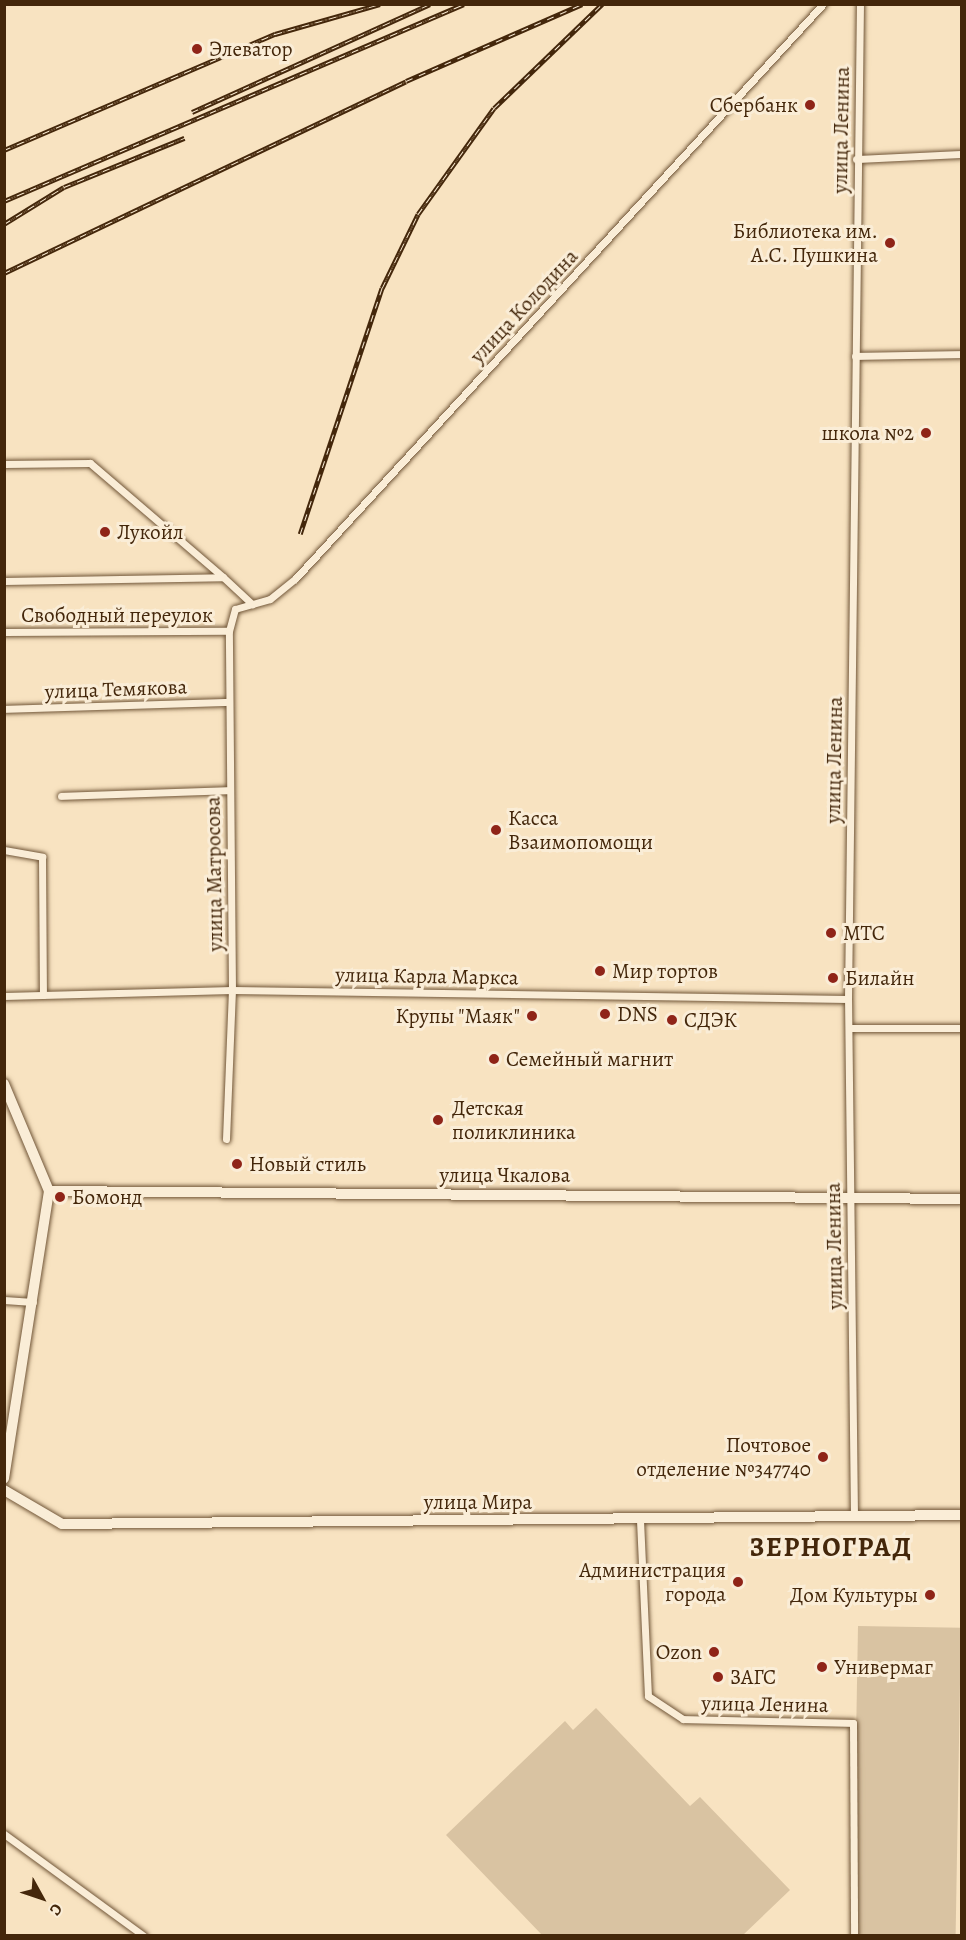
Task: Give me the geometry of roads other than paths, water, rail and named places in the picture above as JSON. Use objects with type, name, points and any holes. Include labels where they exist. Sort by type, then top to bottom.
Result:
[{"type":"street","name":"улица Колодина","points":[[235,609],[270,598],[295,579],[823,4]]},
{"type":"street","name":"улица Ленина","points":[[854,1516],[848,999],[856,159],[860,4]]},
{"type":"street","points":[[856,159],[962,154]]},
{"type":"street","points":[[855,356],[962,354]]},
{"type":"street","points":[[4,464],[90,463],[252,604]]},
{"type":"street","points":[[4,580],[223,577]]},
{"type":"street","name":"улица Матросова","points":[[226,1139],[232,990],[229,631],[235,609]]},
{"type":"street","name":"Свободный переулок","points":[[4,632],[229,631]]},
{"type":"street","name":"улица Темякова","points":[[4,709],[229,702]]},
{"type":"street","points":[[61,796],[230,790]]},
{"type":"street","points":[[4,850],[42,857],[43,995]]},
{"type":"street","name":"улица Карла Маркса","points":[[4,996],[232,990],[848,999]]},
{"type":"street","points":[[850,1028],[962,1028]]},
{"type":"street","points":[[4,1084],[49,1191],[4,1478]]},
{"type":"street","name":"улица Чкалова","points":[[49,1191],[962,1199]]},
{"type":"street","points":[[4,1300],[33,1302]]},
{"type":"street","name":"улица Мира","points":[[4,1490],[62,1524],[962,1515]]},
{"type":"street","name":"улица Ленина","points":[[640,1520],[648,1696],[683,1719],[852,1723],[854,1935]]},
{"type":"street","points":[[4,1834],[144,1935]]},
{"type":"railway","points":[[4,150],[275,34],[380,4]]},
{"type":"railway","points":[[192,112],[430,4]]},
{"type":"railway","points":[[4,201],[464,4]]},
{"type":"railway","points":[[4,273],[406,81],[582,4]]},
{"type":"railway","points":[[300,534],[382,288],[418,214],[494,108],[602,4]]},
{"type":"railway","points":[[4,224],[64,187],[184,138]]},
{"type":"place","name":"Элеватор","points":[[197,49]]},
{"type":"place","name":"Сбербанк","points":[[810,105]]},
{"type":"place","name":"Библиотека им. А.С. Пушкина","points":[[890,243]]},
{"type":"place","name":"школа №2","points":[[926,433]]},
{"type":"place","name":"Лукойл","points":[[105,532]]},
{"type":"place","name":"Касса Взаимопомощи","points":[[496,830]]},
{"type":"place","name":"МТС","points":[[831,933]]},
{"type":"place","name":"Мир тортов","points":[[600,971]]},
{"type":"place","name":"Билайн","points":[[833,978]]},
{"type":"place","name":"DNS","points":[[605,1014]]},
{"type":"place","name":"Крупы \"Маяк\"","points":[[532,1016]]},
{"type":"place","name":"СДЭК","points":[[672,1020]]},
{"type":"place","name":"Семейный магнит","points":[[494,1059]]},
{"type":"place","name":"Детская поликлиника","points":[[438,1120]]},
{"type":"place","name":"Новый стиль","points":[[237,1164]]},
{"type":"place","name":"Бомонд","points":[[60,1197]]},
{"type":"place","name":"Почтовое отделение №347740","points":[[823,1457]]},
{"type":"place","name":"Администрация города","points":[[738,1582]]},
{"type":"place","name":"Дом Культуры","points":[[930,1595]]},
{"type":"place","name":"Ozon","points":[[714,1652]]},
{"type":"place","name":"Универмаг","points":[[822,1667]]},
{"type":"place","name":"ЗАГС","points":[[718,1677]]},
{"type":"district","name":"ЗЕРНОГРАД","points":[[831,1548]]}]
